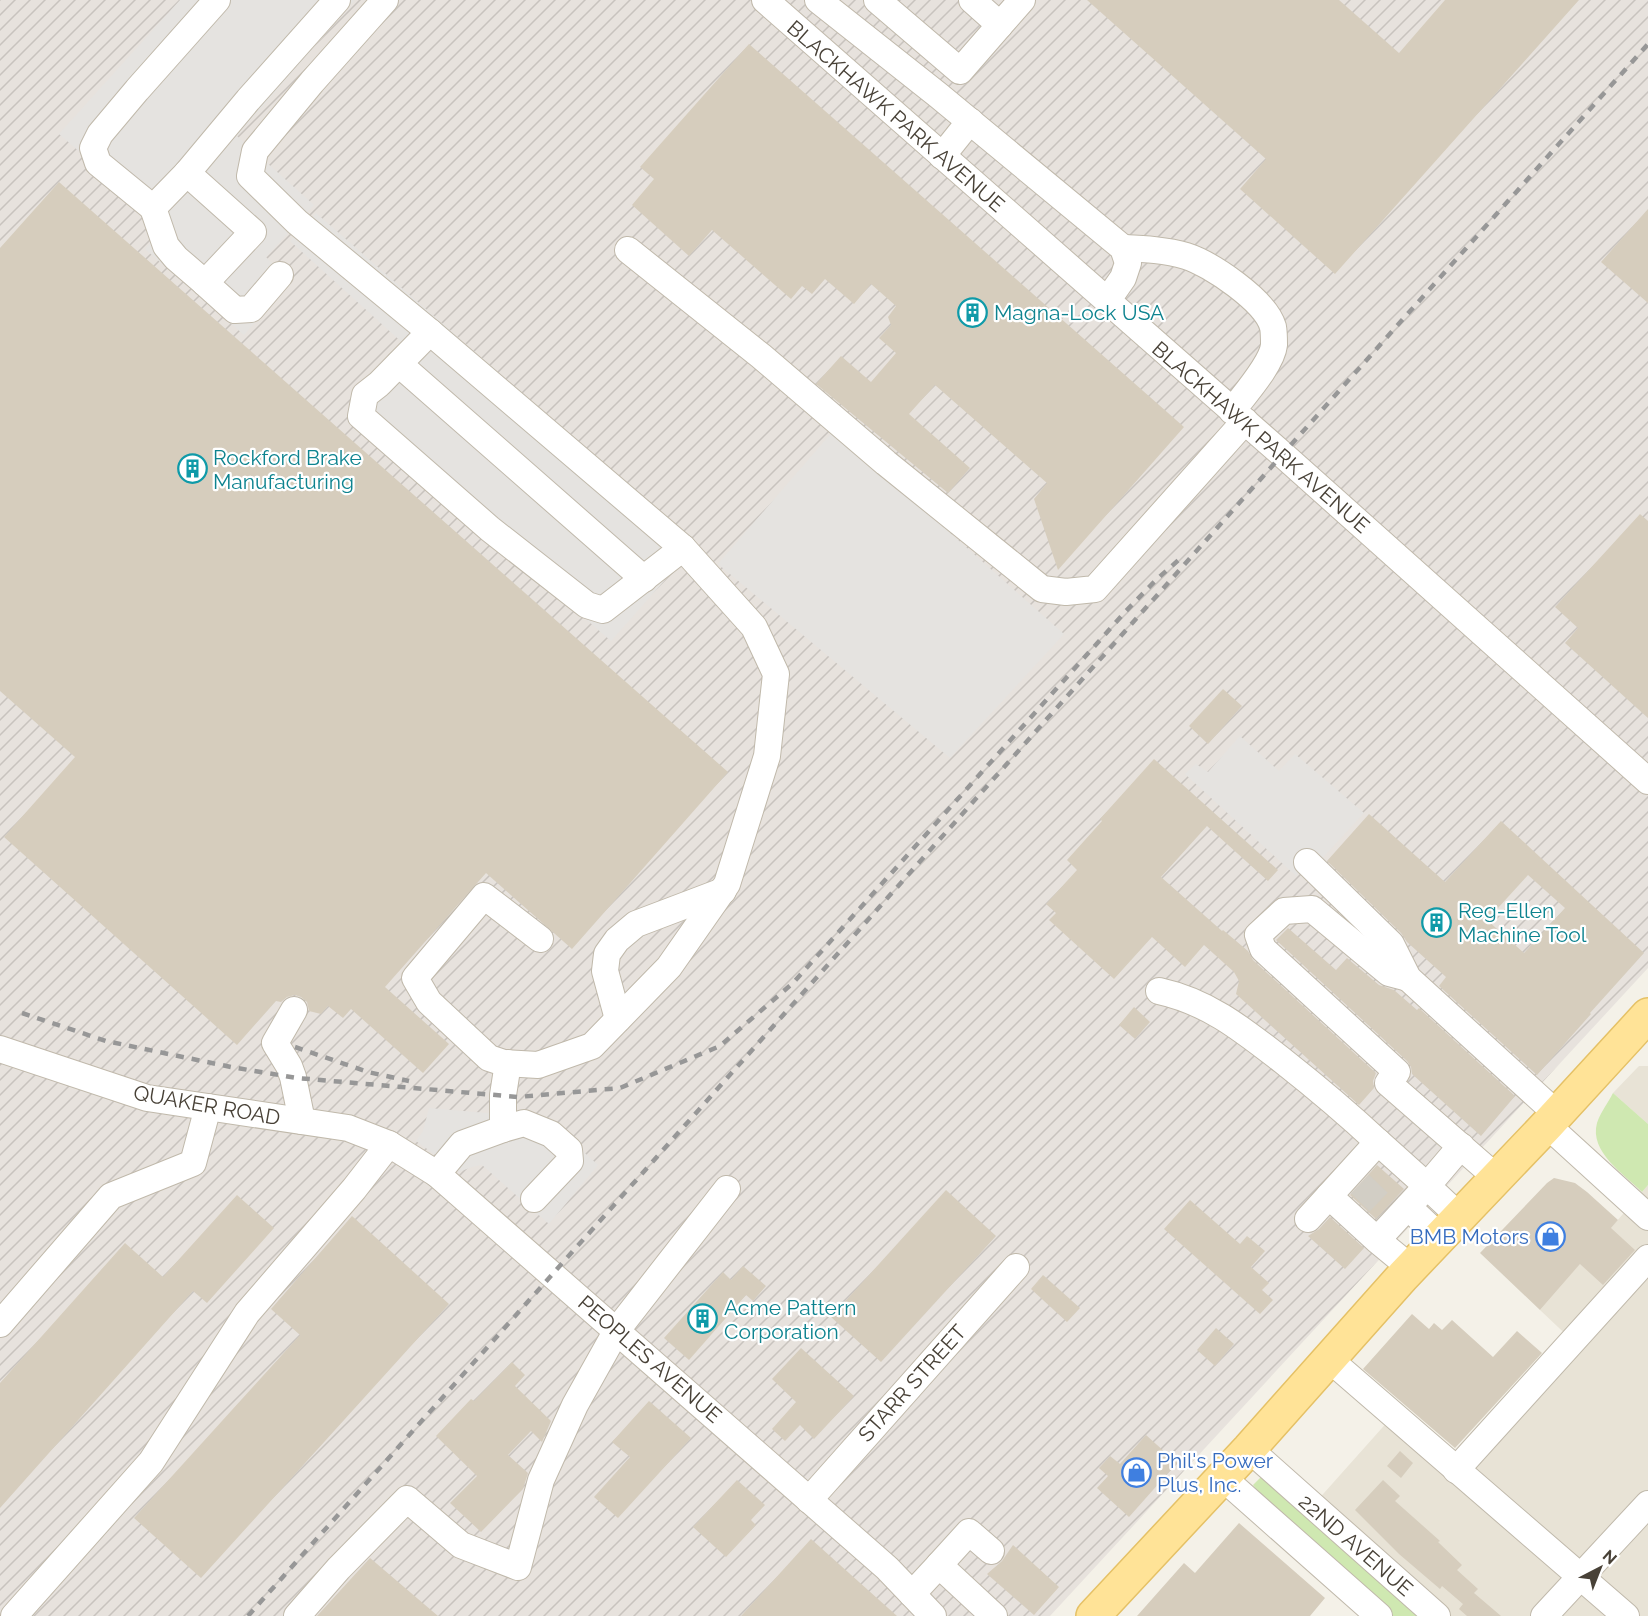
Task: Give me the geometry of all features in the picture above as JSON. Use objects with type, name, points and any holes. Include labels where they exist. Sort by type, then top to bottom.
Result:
[{"type":"main road","points":[[1093,1616],[1249,1449],[1411,1268],[1644,1027]]},
{"type":"street","points":[[218,0],[137,90],[100,134],[93,148],[98,163],[153,208],[166,246],[176,258],[236,310],[251,309],[280,275]]},
{"type":"street","points":[[153,208],[187,173],[248,99],[337,0]]},
{"type":"street","points":[[343,0],[368,20]]},
{"type":"street","points":[[385,0],[342,48],[316,54],[294,76],[291,106],[255,151],[249,176],[297,222],[683,548],[754,627],[776,674],[767,756],[728,884],[669,967],[592,1046],[538,1065],[508,1063],[489,1058],[429,1002],[415,978],[484,896],[540,939]]},
{"type":"street","name":"BLACKHAWK PARK AVENUE","points":[[765,0],[1239,416],[1648,781]]},
{"type":"street","points":[[788,21],[805,0]]},
{"type":"street","points":[[818,0],[970,121],[1123,248],[1128,263],[1123,278],[1107,301]]},
{"type":"street","points":[[877,0],[960,71]]},
{"type":"street","points":[[972,0],[1000,25]]},
{"type":"street","points":[[938,95],[1022,0]]},
{"type":"street","points":[[942,156],[970,121]]},
{"type":"street","points":[[187,173],[253,232],[205,283]]},
{"type":"street","points":[[628,250],[761,356],[886,463],[1042,589],[1066,592],[1095,589],[1239,416],[1274,348],[1273,326],[1257,303],[1224,274],[1188,256],[1158,250],[1123,248]]},
{"type":"street","points":[[430,332],[365,395],[361,417],[490,528],[587,605],[603,610],[683,548]]},
{"type":"street","points":[[399,364],[645,579]]},
{"type":"street","points":[[1307,862],[1391,944],[1408,978],[1648,1217]]},
{"type":"street","points":[[618,1019],[605,971],[607,954],[617,940],[636,924],[723,891]]},
{"type":"street","points":[[1408,978],[1389,973],[1312,909],[1284,910],[1258,935],[1263,949],[1397,1072],[1388,1083],[1497,1178]]},
{"type":"street","points":[[1159,991],[1184,996],[1234,1023],[1336,1103],[1427,1186],[1450,1227]]},
{"type":"street","points":[[294,1010],[275,1043],[291,1071],[302,1121]]},
{"type":"street","name":"QUAKER ROAD","points":[[0,1049],[147,1098],[348,1128]]},
{"type":"street","points":[[503,1129],[503,1095],[508,1063]]},
{"type":"street","points":[[0,1324],[111,1196],[193,1163],[208,1107]]},
{"type":"street","points":[[437,1174],[462,1144],[524,1123],[550,1134],[569,1150],[570,1161],[534,1199]]},
{"type":"street","name":"PEOPLES AVENUE","points":[[348,1128],[389,1144],[437,1174],[887,1568],[933,1616]]},
{"type":"street","points":[[1308,1220],[1329,1196],[1354,1179],[1378,1142]]},
{"type":"street","points":[[14,1616],[151,1462],[247,1314],[354,1189],[389,1144]]},
{"type":"street","points":[[1377,1240],[1398,1212],[1427,1186],[1461,1146]]},
{"type":"street","points":[[297,1616],[339,1568],[407,1499],[461,1545],[518,1567],[540,1480],[575,1405],[617,1330],[727,1189]]},
{"type":"street","points":[[1329,1196],[1411,1268]]},
{"type":"street","points":[[1398,1212],[1450,1227]]},
{"type":"street","points":[[1456,1470],[1648,1258]]},
{"type":"street","name":"STARR STREET","points":[[809,1500],[1016,1267]]},
{"type":"street","points":[[1329,1359],[1626,1616]]},
{"type":"street","name":"22ND AVENUE","points":[[1249,1449],[1437,1616]]},
{"type":"street","name":"22ND AVENUE","points":[[1222,1478],[1379,1616]]},
{"type":"street","points":[[1544,1616],[1648,1504]]},
{"type":"street","points":[[912,1594],[969,1532],[991,1551]]},
{"type":"street","points":[[939,1565],[979,1611]]},
{"type":"shaded area","points":[[0,0],[1648,0],[1648,968],[1050,1616],[0,1616]]},
{"type":"shaded area","points":[[180,0],[355,0],[237,136],[314,205],[266,257],[290,281],[244,335],[145,249],[165,226],[59,134]]},
{"type":"shaded area","points":[[316,213],[696,545],[611,641],[347,411],[406,346],[290,241]]},
{"type":"shaded area","points":[[834,430],[1064,634],[950,758],[718,564]]},
{"type":"shaded area","points":[[1240,736],[1279,771],[1295,754],[1364,813],[1313,868],[1307,862],[1296,876],[1185,774],[1196,764],[1208,772]]},
{"type":"shaded area","points":[[1639,1066],[1648,1066],[1648,1124],[1613,1093]]},
{"type":"shaded area","points":[[429,1108],[546,1118],[598,1165],[549,1224],[482,1165],[459,1172],[416,1141],[423,1131]]},
{"type":"shaded area","points":[[1648,1185],[1648,1616],[1446,1616],[1316,1502],[1390,1419],[1454,1476],[1576,1344],[1540,1310]]},
{"type":"green space","points":[[1613,1093],[1648,1124],[1648,1185],[1642,1192],[1610,1162],[1598,1143],[1597,1123]]},
{"type":"green space","points":[[1261,1477],[1267,1479],[1422,1616],[1393,1616],[1270,1507],[1253,1485]]},
{"type":"building","points":[[1087,0],[1339,0],[1399,53],[1445,0],[1579,0],[1335,274],[1240,189],[1266,159]]},
{"type":"building","name":"Magna-Lock USA","points":[[749,44],[1184,427],[1058,570],[1034,499],[1047,483],[935,385],[909,414],[970,468],[948,493],[816,384],[841,356],[871,382],[896,353],[879,338],[891,325],[888,317],[896,306],[871,284],[854,304],[825,279],[812,294],[802,286],[791,299],[712,230],[689,256],[632,205],[654,179],[640,167]]},
{"type":"building","name":"Rockford Brake Manufacturing","points":[[59,182],[728,772],[572,949],[486,873],[385,987],[449,1044],[423,1073],[351,1009],[343,1018],[328,1006],[321,1014],[309,1011],[307,1002],[295,995],[281,1002],[276,1001],[237,1045],[4,837],[75,757],[0,691],[0,248]]},
{"type":"building","points":[[1648,209],[1648,303],[1601,262]]},
{"type":"building","points":[[1640,514],[1648,521],[1648,718],[1565,643],[1578,628],[1555,607]]},
{"type":"building","points":[[1223,689],[1242,706],[1208,744],[1189,726]]},
{"type":"building","points":[[1154,759],[1278,870],[1268,881],[1207,826],[1161,877],[1248,951],[1253,960],[1376,1073],[1373,1081],[1374,1088],[1359,1105],[1236,994],[1239,981],[1234,972],[1204,945],[1185,967],[1152,937],[1114,979],[1049,920],[1056,913],[1046,904],[1077,870],[1067,860]]},
{"type":"building","name":"Reg-Ellen Machine Tool","points":[[1369,814],[1445,882],[1501,821],[1644,953],[1537,1075],[1439,986],[1446,977],[1407,942],[1401,933],[1327,861]],"holes":[[[1528,875],[1565,908],[1524,953],[1487,920]]]},
{"type":"building","points":[[1288,928],[1336,970],[1347,958],[1379,985],[1394,990],[1417,1010],[1419,1008],[1515,1096],[1481,1136],[1412,1074],[1407,1061],[1276,940]]},
{"type":"building","points":[[1134,1007],[1150,1022],[1135,1039],[1119,1025]]},
{"type":"building","points":[[1377,1165],[1404,1189],[1376,1219],[1350,1195]]},
{"type":"building","name":"BMB Motors","points":[[1554,1178],[1575,1183],[1587,1192],[1618,1220],[1611,1228],[1635,1250],[1603,1285],[1580,1264],[1540,1310],[1480,1253]]},
{"type":"building","points":[[946,1190],[996,1236],[881,1362],[831,1317]]},
{"type":"building","points":[[237,1195],[274,1228],[207,1303],[193,1291],[0,1508],[0,1383],[125,1243],[163,1277]]},
{"type":"building","points":[[1190,1200],[1240,1244],[1247,1236],[1265,1251],[1251,1267],[1269,1283],[1262,1290],[1273,1300],[1260,1314],[1164,1229]]},
{"type":"building","points":[[352,1216],[449,1304],[201,1578],[134,1518],[300,1335],[271,1309]]},
{"type":"building","points":[[1330,1217],[1364,1248],[1345,1269],[1308,1236],[1319,1229]]},
{"type":"building","name":"Acme Pattern Corporation","points":[[743,1266],[766,1286],[753,1301],[746,1295],[689,1360],[664,1338],[723,1272],[731,1280]]},
{"type":"building","points":[[1043,1275],[1080,1308],[1067,1322],[1031,1289]]},
{"type":"building","points":[[1412,1314],[1429,1329],[1434,1323],[1442,1330],[1452,1320],[1493,1357],[1517,1331],[1542,1353],[1455,1448],[1363,1369]]},
{"type":"building","points":[[1216,1328],[1234,1344],[1215,1366],[1197,1350]]},
{"type":"building","points":[[801,1348],[854,1396],[814,1439],[800,1425],[785,1441],[772,1429],[796,1402],[772,1379]]},
{"type":"building","points":[[512,1362],[525,1375],[515,1386],[551,1421],[542,1442],[531,1431],[508,1455],[528,1473],[523,1489],[481,1532],[450,1503],[477,1476],[436,1436],[471,1399],[474,1401]]},
{"type":"building","points":[[649,1401],[691,1438],[618,1518],[594,1497],[630,1457],[612,1442]]},
{"type":"building","name":"Phil's Power Plus, Inc.","points":[[1146,1435],[1177,1463],[1129,1517],[1097,1488],[1108,1476],[1099,1468],[1110,1456],[1120,1464]]},
{"type":"building","points":[[1400,1451],[1413,1463],[1401,1478],[1387,1466]]},
{"type":"building","points":[[737,1480],[765,1505],[751,1520],[756,1525],[726,1557],[693,1527]]},
{"type":"building","points":[[1383,1480],[1400,1496],[1395,1501],[1440,1541],[1438,1542],[1462,1565],[1457,1570],[1478,1589],[1474,1593],[1501,1616],[1467,1616],[1459,1609],[1463,1604],[1442,1586],[1440,1589],[1399,1554],[1355,1510]]},
{"type":"building","points":[[1239,1523],[1325,1598],[1310,1616],[1137,1616],[1184,1563],[1195,1573]]},
{"type":"building","points":[[811,1539],[897,1616],[741,1616]]},
{"type":"building","points":[[1013,1545],[1059,1587],[1034,1615],[987,1574],[1002,1561]]},
{"type":"building","points":[[370,1558],[438,1616],[317,1616]]},
{"type":"tunnel","points":[[1360,1184],[1388,1211]]},
{"type":"railway","points":[[248,1616],[1648,44]]},
{"type":"railway","points":[[22,1013],[106,1041],[297,1078],[518,1097],[620,1088],[720,1046],[793,983],[1126,611],[1182,557]]},
{"type":"railway","points":[[295,1047],[368,1072],[409,1081]]},
{"type":"place","name":"Magna-Lock USA","points":[[973,312]]},
{"type":"place","name":"Rockford Brake Manufacturing","points":[[192,469]]},
{"type":"place","name":"Reg-Ellen Machine Tool","points":[[1437,922]]},
{"type":"place","name":"BMB Motors","points":[[1550,1236]]},
{"type":"place","name":"Acme Pattern Corporation","points":[[703,1319]]},
{"type":"place","name":"Phil's Power Plus, Inc.","points":[[1136,1472]]}]
